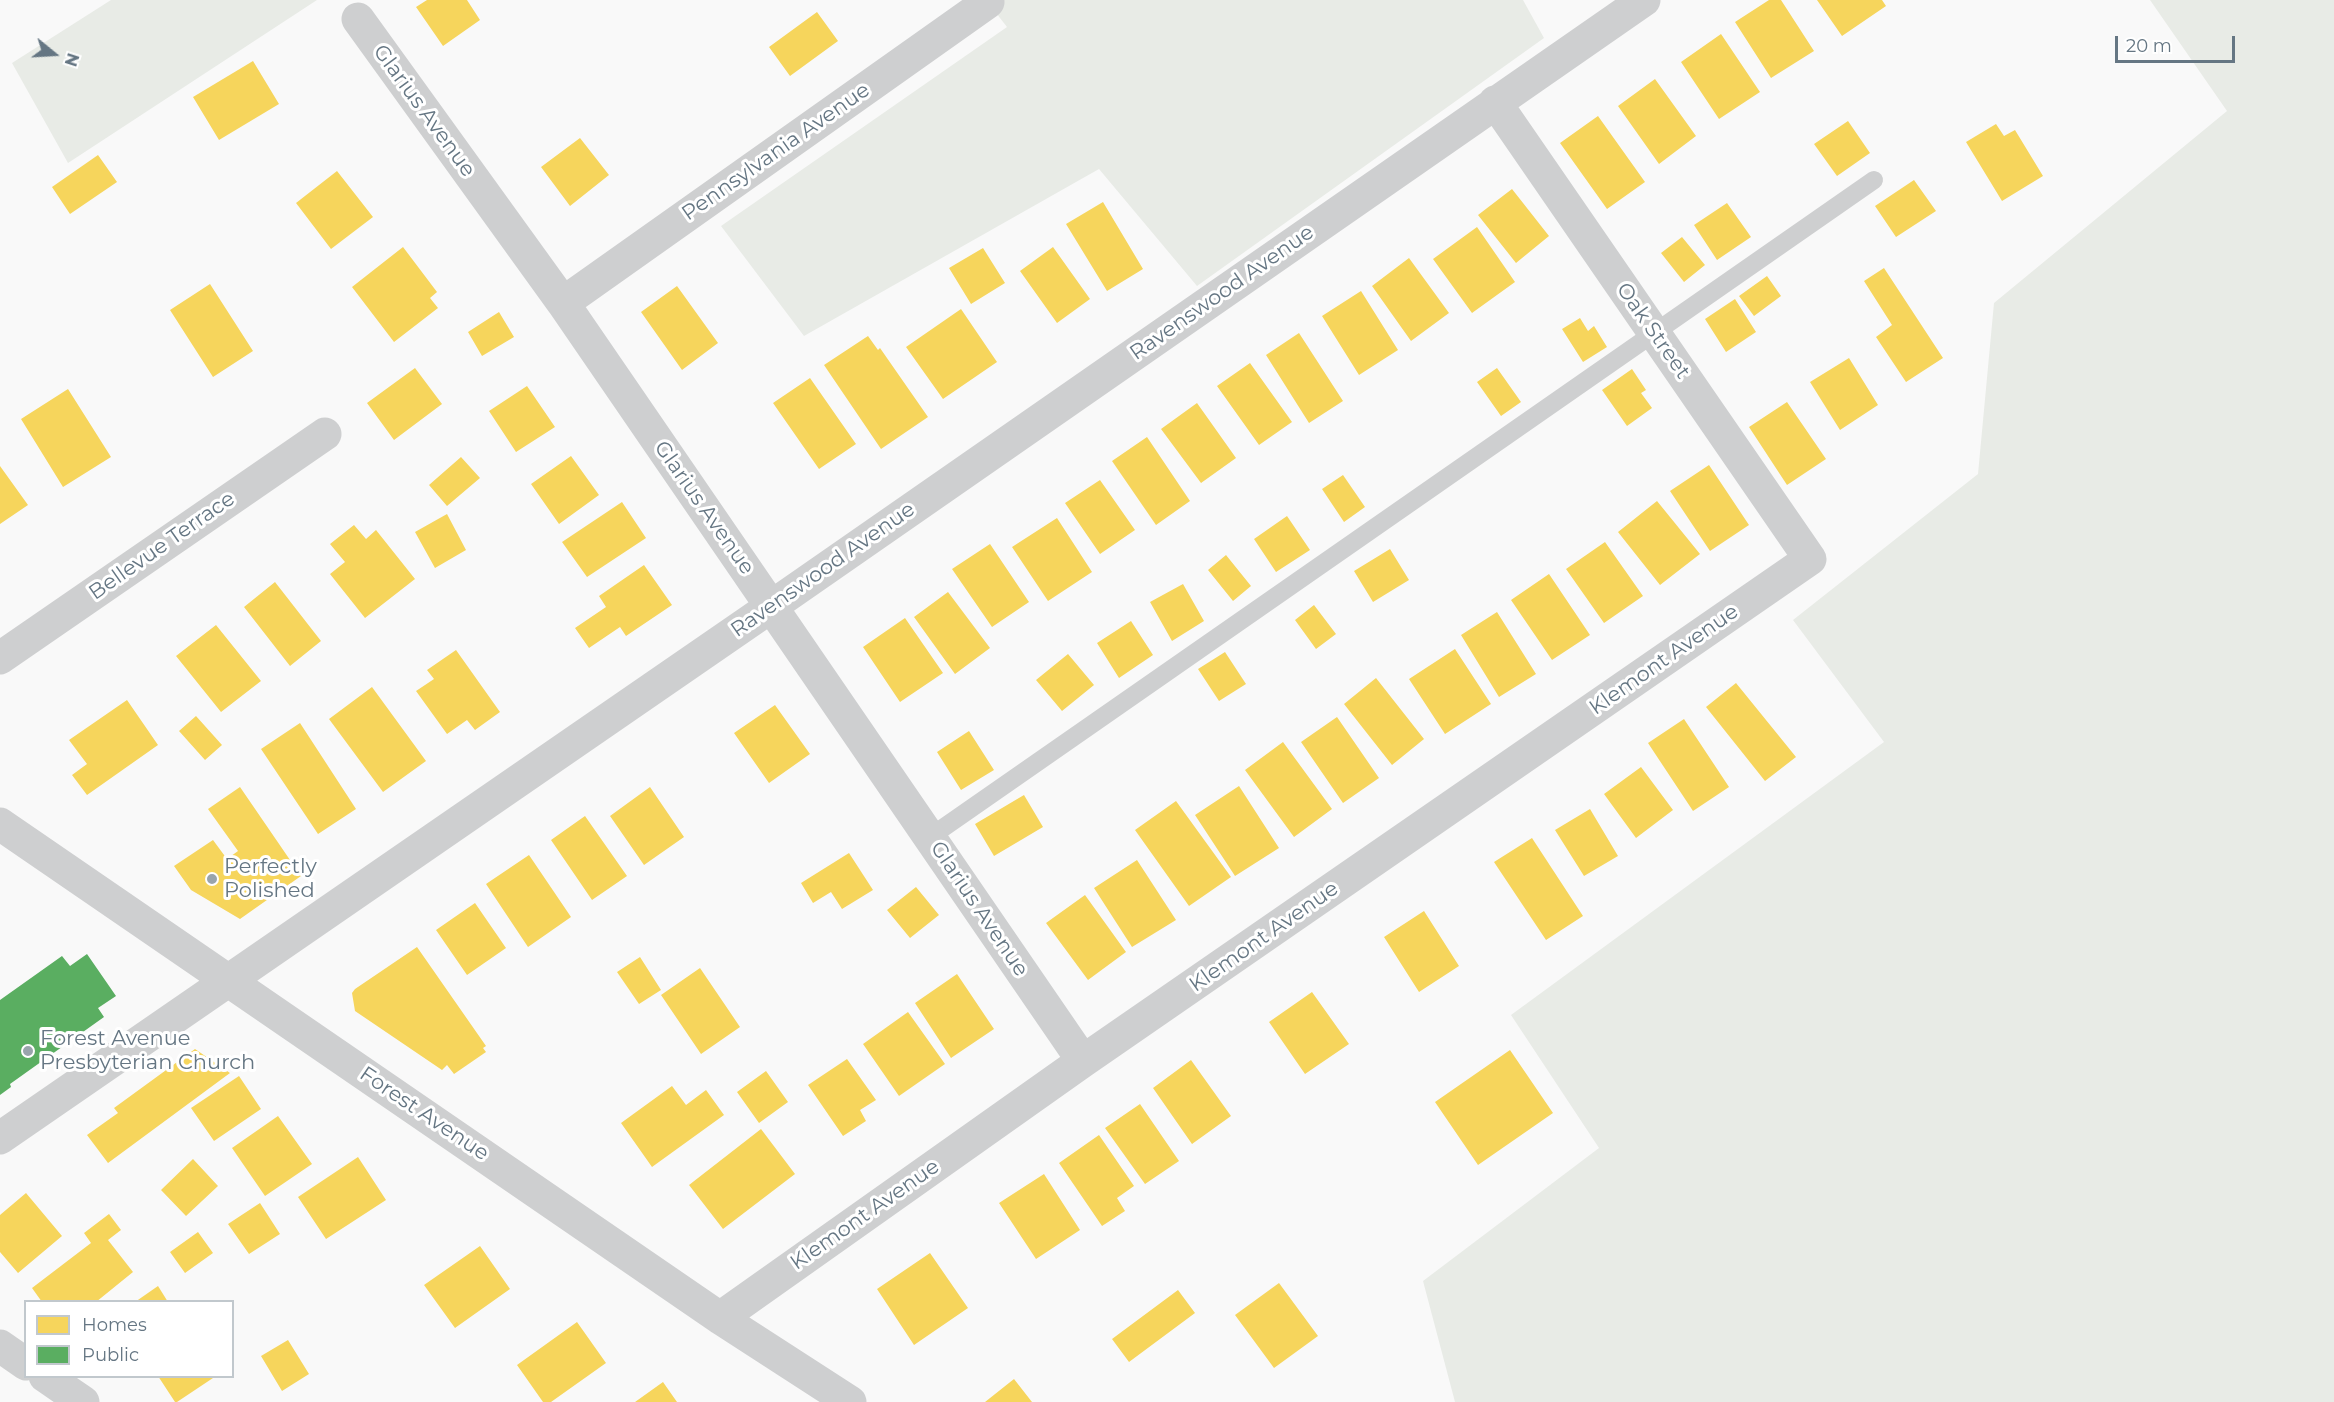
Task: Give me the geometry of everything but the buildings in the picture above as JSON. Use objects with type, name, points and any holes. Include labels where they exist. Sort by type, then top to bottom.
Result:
[{"type":"street","name":"Ravenswood Avenue","points":[[0,1138],[772,606],[1644,0]]},
{"type":"street","name":"Pennsylvania Avenue","points":[[564,303],[988,2]]},
{"type":"street","name":"Glarius Avenue","points":[[358,19],[564,303],[1083,1061]]},
{"type":"street","name":"Oak Street","points":[[1495,102],[1810,559]]},
{"type":"street","name":"Bellevue Terrace","points":[[0,657],[325,434]]},
{"type":"street","name":"Klemont Avenue","points":[[720,1318],[1083,1061],[1810,559]]},
{"type":"street","name":"Forest Avenue","points":[[0,824],[720,1318],[850,1402]]},
{"type":"street","points":[[0,1346],[24,1363]]},
{"type":"street","points":[[46,1378],[82,1402]]},
{"type":"lane","points":[[930,837],[1874,180]]},
{"type":"shaded area","points":[[111,0],[317,0],[68,163],[12,63]]},
{"type":"shaded area","points":[[986,0],[1523,0],[1544,38],[1197,286],[1099,169],[804,336],[721,226],[1007,27]]},
{"type":"shaded area","points":[[2150,0],[2334,0],[2334,1402],[1455,1402],[1423,1281],[1599,1148],[1511,1015],[1884,742],[1793,620],[1978,474],[1994,303],[2227,111]]},
{"type":"place","name":"Perfectly Polished","points":[[212,879]]},
{"type":"place","name":"Forest Avenue Presbyterian Church","points":[[28,1051]]}]
